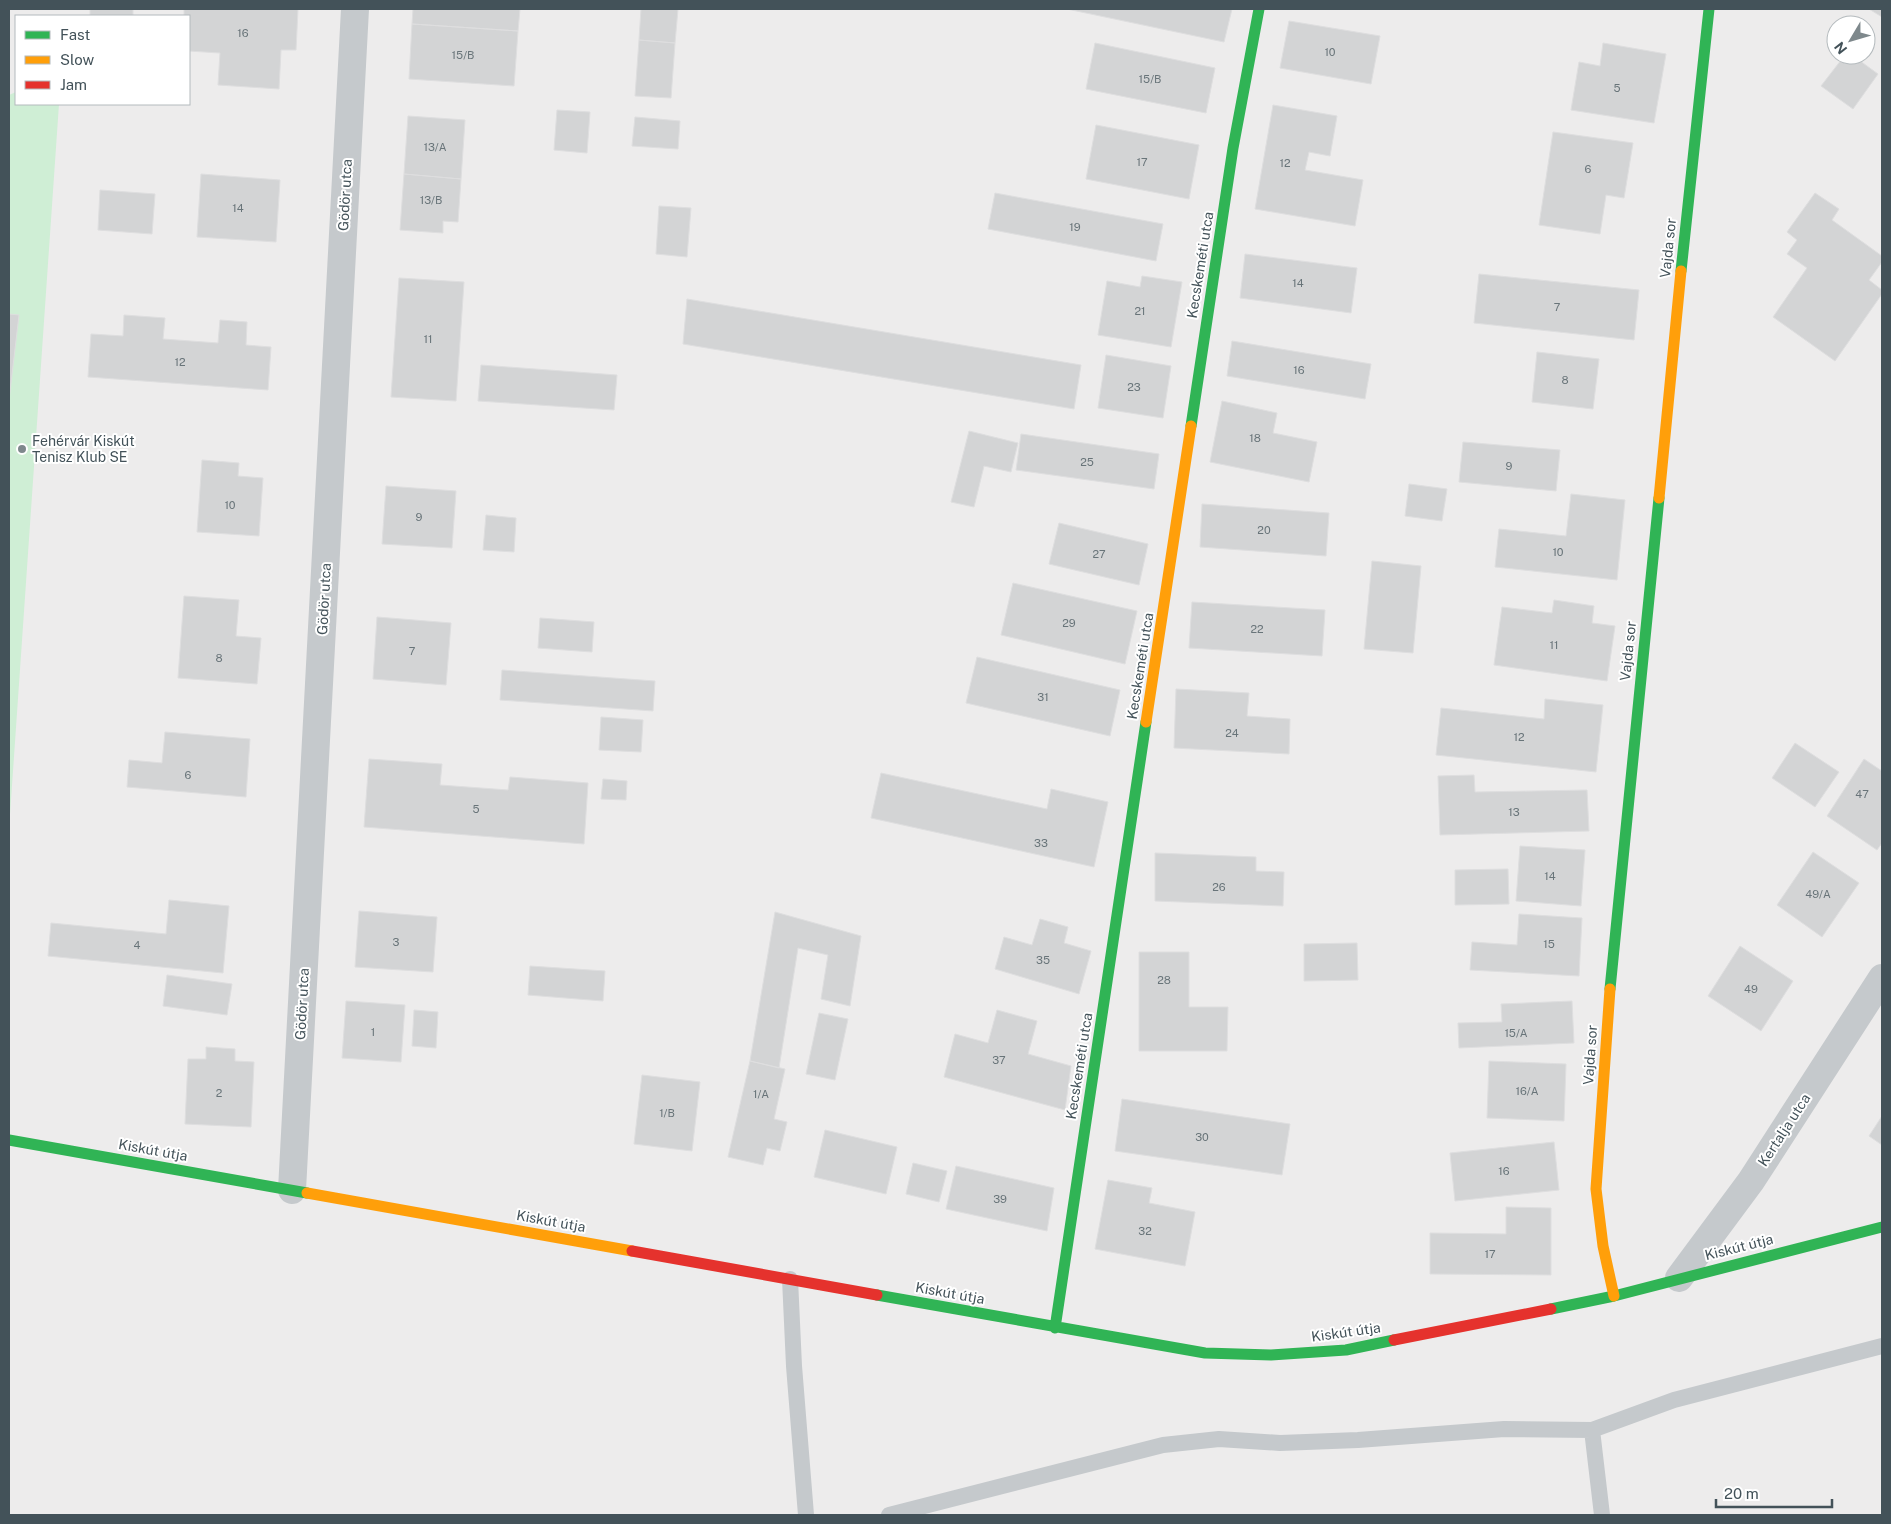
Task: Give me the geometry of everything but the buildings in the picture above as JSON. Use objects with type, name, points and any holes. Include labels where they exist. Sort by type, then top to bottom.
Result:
[{"type":"street","name":"Gödör utca","points":[[292,1190],[354,9]]},
{"type":"street","name":"Kecskeméti utca","points":[[1054,1328],[1233,148],[1258,9]]},
{"type":"street","name":"Vajda sor","points":[[1614,1296],[1602,1246],[1596,1189],[1609,1002],[1690,181],[1710,9]]},
{"type":"street","name":"Kertalja utca","points":[[1679,1278],[1751,1181],[1882,978]]},
{"type":"street","name":"Kiskút útja","points":[[9,1140],[1054,1328],[1206,1353],[1280,1354],[1346,1350],[1614,1296],[1882,1227]]},
{"type":"lane","points":[[790,1279],[794,1366],[806,1515]]},
{"type":"lane","points":[[889,1515],[1163,1445],[1219,1440],[1280,1443],[1358,1440],[1504,1429],[1592,1430],[1674,1400],[1882,1346]]},
{"type":"lane","points":[[1592,1430],[1602,1515]]},
{"type":"green space","name":"Fehérvár Kiskút Tenisz Klub SE","points":[[15,92],[15,105],[59,105],[9,829],[9,95]]},
{"type":"traffic: fast","points":[[1191,426],[1233,148],[1259,9]]},
{"type":"traffic: fast","points":[[1681,271],[1709,9]]},
{"type":"traffic: fast","points":[[1610,989],[1659,498]]},
{"type":"traffic: fast","points":[[1055,1328],[1146,722]]},
{"type":"traffic: fast","points":[[9,1140],[307,1193]]},
{"type":"traffic: fast","points":[[1551,1309],[1614,1296],[1882,1227]]},
{"type":"traffic: fast","points":[[877,1295],[1205,1353],[1271,1355],[1346,1350],[1394,1340]]},
{"type":"traffic: slow","points":[[1659,498],[1681,271]]},
{"type":"traffic: slow","points":[[1146,722],[1191,426]]},
{"type":"traffic: slow","points":[[1610,989],[1596,1189],[1603,1246],[1614,1296]]},
{"type":"traffic: slow","points":[[307,1193],[632,1251]]},
{"type":"traffic: jam","points":[[632,1251],[877,1295]]},
{"type":"traffic: jam","points":[[1394,1340],[1551,1309]]},
{"type":"place","name":"Fehérvár Kiskút Tenisz Klub SE","points":[[22,449]]}]
